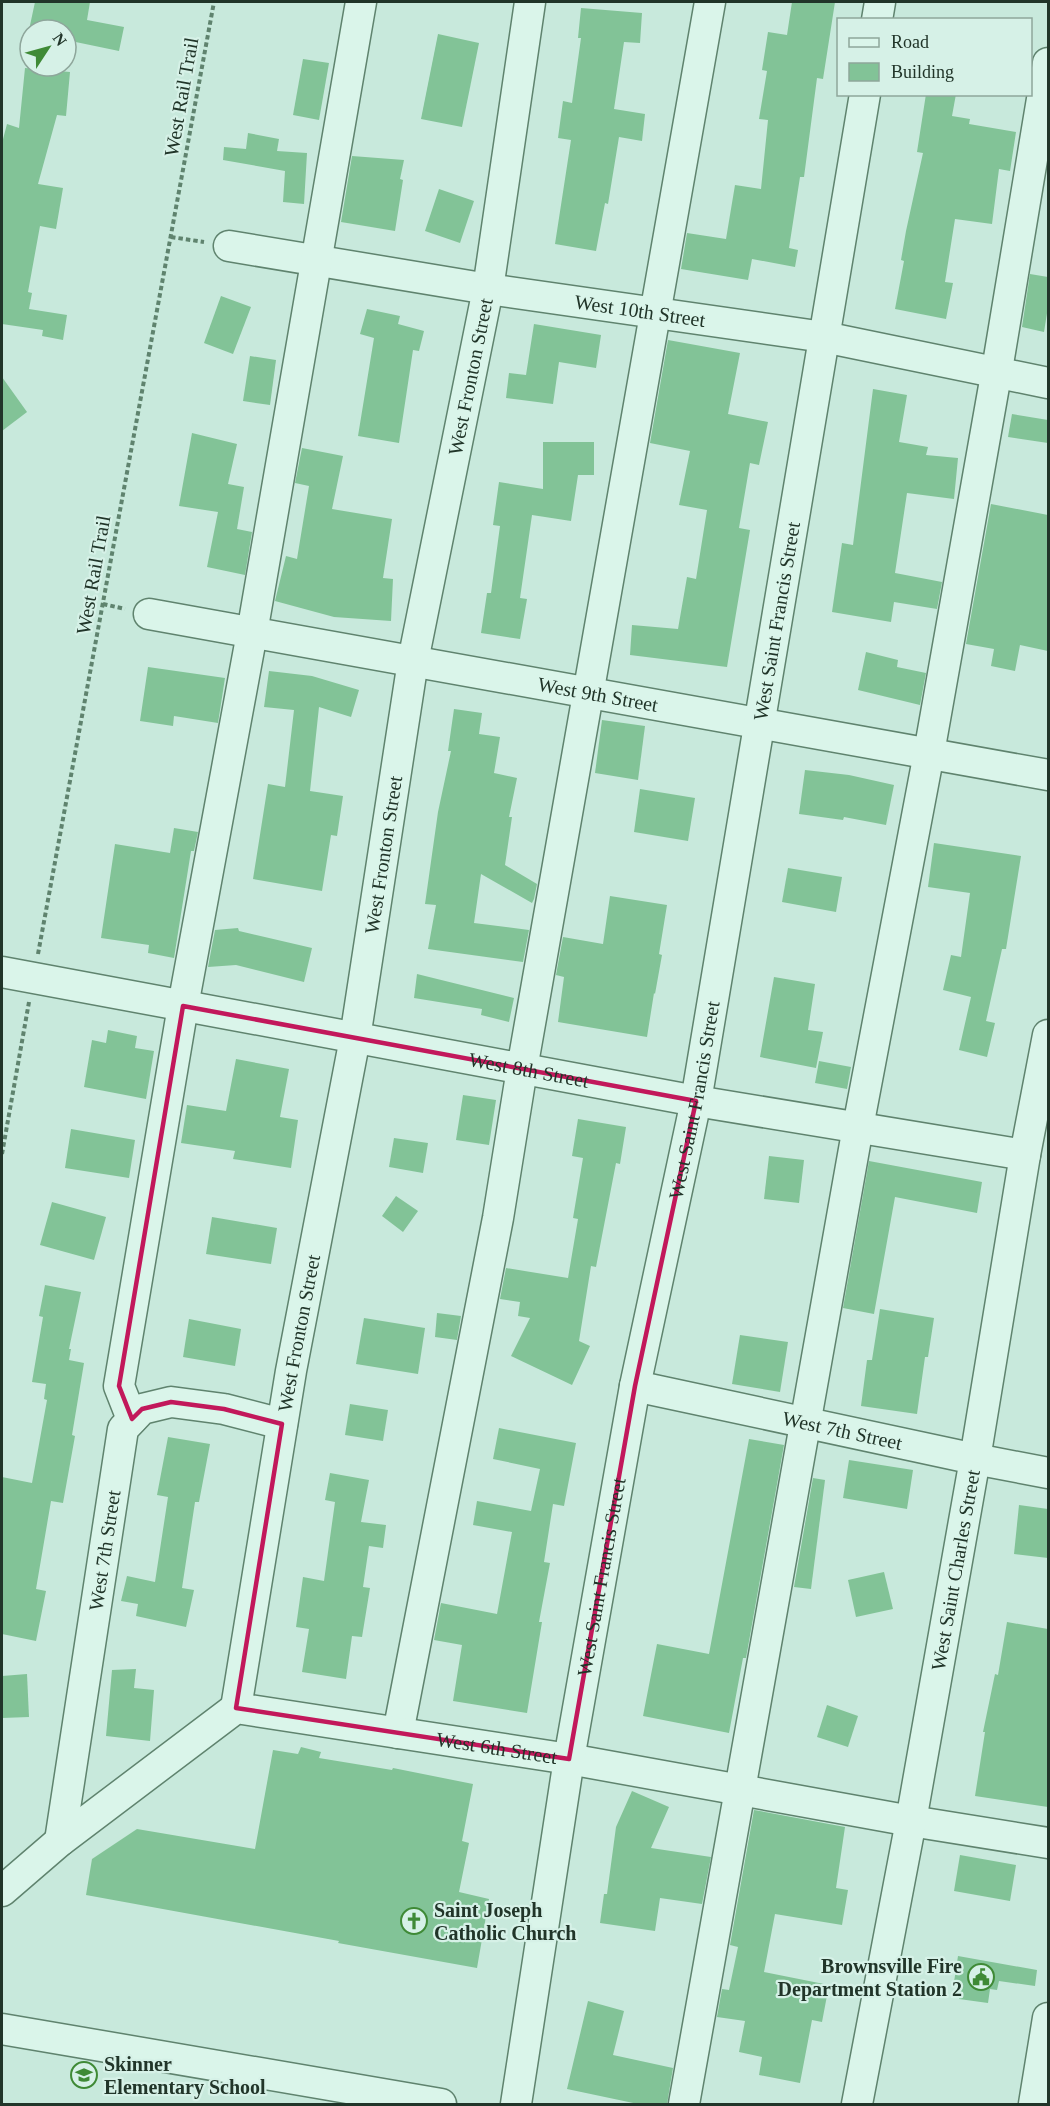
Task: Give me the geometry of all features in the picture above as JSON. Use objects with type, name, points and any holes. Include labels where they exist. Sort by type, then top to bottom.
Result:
[{"type":"street","points":[[282,1424],[224,1409],[171,1402],[142,1408],[132,1419],[119,1386],[183,1006],[252,633],[361,2]]},
{"type":"street","name":"West Fronton Street","points":[[236,1708],[282,1424],[355,1038],[413,661],[488,289],[530,2]]},
{"type":"street","points":[[398,1733],[498,1218],[522,1069],[710,2]]},
{"type":"street","points":[[877,18],[880,2]]},
{"type":"street","points":[[684,2104],[858,1128],[929,753],[997,372],[1048,63]]},
{"type":"street","name":"West Saint Francis Street","points":[[516,2104],[569,1759],[635,1386],[696,1101],[865,96]]},
{"type":"street","name":"West 10th Street","points":[[229,246],[488,289],[824,337],[1048,383]]},
{"type":"street","name":"West 9th Street","points":[[149,614],[1048,775]]},
{"type":"street","name":"West 8th Street","points":[[2,972],[696,1101],[1025,1155]]},
{"type":"street","name":"West Saint Charles Street","points":[[857,2104],[911,1821],[975,1459],[1025,1155],[1042,1102],[1048,1035]]},
{"type":"street","name":"West 7th Street","points":[[635,1386],[1048,1473]]},
{"type":"street","name":"West 7th Street","points":[[60,1841],[123,1429],[132,1419]]},
{"type":"street","points":[[2,1891],[60,1841],[236,1708]]},
{"type":"street","name":"West 6th Street","points":[[236,1708],[569,1759],[911,1821],[1048,1843]]},
{"type":"street","points":[[1034,2104],[1048,2018]]},
{"type":"street","points":[[2,2029],[441,2104]]},
{"type":"path","name":"West Rail Trail","points":[[2,1154],[214,2]]},
{"type":"path","points":[[171,237],[229,246]]},
{"type":"highlighted area","points":[[183,1006],[696,1101],[635,1386],[569,1759],[236,1708],[282,1424],[224,1409],[171,1402],[142,1409],[132,1419],[119,1386]]},
{"type":"building","points":[[35,2],[90,2],[87,20],[124,27],[119,51],[78,42],[78,18],[32,18]]},
{"type":"building","points":[[792,2],[835,2],[823,79],[817,78],[804,177],[800,177],[789,248],[798,250],[795,267],[752,259],[748,280],[681,269],[687,233],[726,239],[735,185],[761,189],[768,120],[759,119],[767,71],[762,70],[768,32],[787,35]]},
{"type":"building","points":[[581,8],[642,13],[640,43],[624,42],[614,109],[645,114],[642,141],[619,137],[608,204],[605,203],[596,251],[555,244],[571,140],[558,138],[563,101],[572,103],[581,38],[578,38]]},
{"type":"building","points":[[438,34],[479,43],[462,127],[421,119]]},
{"type":"building","points":[[303,59],[329,63],[319,120],[293,115]]},
{"type":"building","points":[[24,78],[69,78],[66,116],[57,115],[38,184],[63,188],[56,229],[40,226],[28,292],[32,293],[29,309],[67,315],[63,340],[42,336],[43,330],[2,324],[2,143],[7,124],[19,128]]},
{"type":"building","points":[[926,96],[956,96],[952,116],[970,119],[969,124],[1016,132],[1010,171],[999,169],[992,224],[955,219],[945,282],[953,283],[946,319],[895,309],[904,261],[901,260],[906,231],[923,153],[917,152]]},
{"type":"building","points":[[248,133],[279,139],[277,151],[307,153],[304,204],[283,202],[285,171],[223,160],[224,147],[246,149]]},
{"type":"building","points":[[352,156],[404,160],[395,231],[341,222]]},
{"type":"building","points":[[439,189],[474,201],[460,243],[425,231]]},
{"type":"building","points":[[1030,274],[1048,277],[1048,307],[1044,332],[1022,327]]},
{"type":"building","points":[[221,296],[251,307],[233,354],[204,343]]},
{"type":"building","points":[[367,309],[400,316],[398,324],[424,331],[419,351],[413,350],[399,443],[358,436],[374,338],[360,334]]},
{"type":"building","points":[[534,324],[601,335],[596,368],[559,362],[553,404],[506,398],[509,373],[526,375]]},
{"type":"building","points":[[668,340],[740,353],[728,414],[768,422],[759,465],[750,463],[739,528],[750,530],[727,667],[630,655],[632,625],[678,629],[687,577],[696,579],[707,510],[679,505],[690,451],[650,443]]},
{"type":"building","points":[[250,356],[276,360],[270,405],[243,401]]},
{"type":"building","points":[[2,377],[27,412],[2,431]]},
{"type":"building","points":[[873,389],[907,395],[899,442],[928,447],[926,455],[958,458],[954,499],[907,493],[895,573],[942,582],[937,609],[894,602],[891,622],[832,612],[842,543],[853,545]]},
{"type":"building","points":[[1012,414],[1048,420],[1048,443],[1008,437]]},
{"type":"building","points":[[192,433],[237,444],[228,484],[244,487],[237,529],[252,532],[245,575],[207,567],[218,512],[179,506]]},
{"type":"building","points":[[543,442],[594,442],[594,475],[578,475],[571,521],[532,515],[520,598],[527,599],[520,639],[481,633],[487,593],[491,593],[500,526],[493,525],[499,482],[543,489]]},
{"type":"building","points":[[302,448],[343,456],[332,509],[392,519],[383,578],[393,579],[391,621],[334,617],[275,601],[286,556],[297,559],[309,486],[295,483]]},
{"type":"building","points":[[991,504],[1048,515],[1048,651],[1020,645],[1015,671],[991,666],[994,649],[966,644]]},
{"type":"building","points":[[866,652],[898,660],[897,667],[926,673],[920,705],[858,690]]},
{"type":"building","points":[[148,667],[225,678],[218,723],[174,716],[173,726],[140,721]]},
{"type":"building","points":[[269,671],[312,676],[359,690],[351,717],[319,707],[310,791],[343,796],[337,836],[331,835],[322,891],[253,879],[268,784],[285,787],[294,710],[264,707]]},
{"type":"building","points":[[454,709],[482,713],[479,734],[500,737],[494,773],[517,778],[509,817],[512,817],[505,865],[537,884],[534,899],[532,903],[481,874],[474,923],[529,930],[523,962],[428,949],[436,905],[425,904],[438,812],[451,751],[448,751]]},
{"type":"building","points":[[602,720],[645,726],[638,780],[595,773]]},
{"type":"building","points":[[805,770],[849,775],[894,785],[886,825],[844,817],[843,820],[799,814]]},
{"type":"building","points":[[640,789],[695,798],[688,841],[634,832]]},
{"type":"building","points":[[174,828],[198,832],[194,851],[191,851],[174,958],[148,953],[149,945],[101,938],[115,844],[170,853]]},
{"type":"building","points":[[934,843],[1021,856],[1006,949],[1002,949],[986,1021],[995,1023],[987,1057],[959,1050],[971,997],[943,990],[951,955],[961,957],[970,893],[928,887]]},
{"type":"building","points":[[788,868],[842,877],[836,912],[782,902]]},
{"type":"building","points":[[610,896],[667,905],[659,954],[662,955],[647,1037],[558,1022],[564,977],[556,975],[563,937],[603,944]]},
{"type":"building","points":[[238,928],[239,931],[312,948],[304,982],[236,965],[208,967],[215,930]]},
{"type":"building","points":[[417,974],[514,998],[509,1022],[481,1015],[482,1009],[414,998]]},
{"type":"building","points":[[774,977],[815,984],[808,1030],[823,1032],[816,1068],[760,1057]]},
{"type":"building","points":[[108,1030],[137,1036],[135,1048],[154,1051],[146,1099],[84,1087],[92,1040],[106,1043]]},
{"type":"building","points":[[236,1059],[289,1069],[280,1117],[298,1120],[291,1168],[233,1159],[235,1151],[181,1143],[187,1105],[226,1111]]},
{"type":"building","points":[[819,1061],[851,1067],[847,1089],[815,1083]]},
{"type":"building","points":[[463,1095],[496,1100],[489,1145],[456,1140]]},
{"type":"building","points":[[578,1119],[626,1127],[620,1164],[616,1163],[596,1267],[591,1266],[579,1341],[590,1346],[572,1385],[511,1356],[530,1318],[518,1316],[520,1302],[500,1299],[506,1268],[568,1278],[578,1219],[573,1218],[583,1158],[572,1156]]},
{"type":"building","points":[[71,1129],[135,1140],[129,1178],[65,1168]]},
{"type":"building","points":[[394,1138],[428,1143],[423,1173],[389,1167]]},
{"type":"building","points":[[769,1156],[804,1160],[799,1203],[764,1199]]},
{"type":"building","points":[[869,1161],[982,1182],[977,1213],[895,1197],[874,1314],[843,1308]]},
{"type":"building","points":[[396,1196],[418,1211],[403,1232],[382,1216]]},
{"type":"building","points":[[52,1202],[106,1217],[94,1260],[40,1245]]},
{"type":"building","points":[[212,1217],[277,1228],[271,1264],[206,1254]]},
{"type":"building","points":[[45,1285],[81,1292],[69,1349],[71,1349],[69,1360],[84,1363],[72,1435],[75,1436],[63,1503],[51,1501],[36,1589],[46,1591],[36,1641],[2,1634],[2,1477],[32,1483],[47,1400],[44,1399],[46,1384],[32,1382],[43,1317],[39,1316]]},
{"type":"building","points":[[880,1309],[934,1318],[928,1357],[925,1357],[917,1414],[861,1406],[867,1360],[872,1360]]},
{"type":"building","points":[[437,1313],[461,1316],[457,1340],[435,1337]]},
{"type":"building","points":[[364,1318],[425,1328],[418,1374],[356,1364]]},
{"type":"building","points":[[189,1319],[241,1329],[235,1366],[183,1357]]},
{"type":"building","points":[[740,1335],[788,1342],[780,1392],[732,1384]]},
{"type":"building","points":[[350,1404],[388,1410],[383,1441],[345,1435]]},
{"type":"building","points":[[499,1428],[576,1443],[564,1506],[553,1504],[544,1562],[550,1563],[539,1622],[542,1622],[527,1713],[453,1701],[462,1645],[434,1640],[441,1603],[497,1614],[512,1532],[473,1525],[477,1501],[531,1511],[540,1469],[493,1459]]},
{"type":"building","points":[[168,1437],[210,1444],[199,1502],[195,1502],[182,1588],[194,1590],[186,1627],[136,1616],[138,1604],[121,1601],[127,1576],[155,1582],[168,1497],[157,1495]]},
{"type":"building","points":[[749,1439],[784,1445],[746,1658],[743,1658],[729,1733],[643,1716],[657,1644],[709,1654]]},
{"type":"building","points":[[849,1460],[913,1470],[907,1509],[843,1498]]},
{"type":"building","points":[[330,1473],[369,1480],[361,1522],[386,1525],[383,1548],[369,1546],[363,1587],[370,1588],[362,1637],[352,1636],[346,1679],[302,1672],[309,1629],[296,1627],[303,1577],[324,1581],[335,1502],[325,1500]]},
{"type":"building","points":[[813,1478],[825,1480],[811,1589],[794,1587]]},
{"type":"building","points":[[1019,1505],[1048,1509],[1048,1558],[1014,1554]]},
{"type":"building","points":[[884,1572],[893,1609],[856,1617],[848,1580]]},
{"type":"building","points":[[1007,1622],[1048,1629],[1048,1807],[975,1796],[985,1732],[983,1732],[995,1674],[998,1675]]},
{"type":"building","points":[[136,1669],[134,1688],[154,1690],[150,1741],[106,1736],[112,1670]]},
{"type":"building","points":[[27,1674],[29,1717],[2,1718],[2,1676]]},
{"type":"building","points":[[827,1705],[858,1716],[848,1747],[817,1737]]},
{"type":"building","points":[[301,1747],[321,1752],[319,1758],[392,1770],[393,1768],[473,1784],[462,1841],[469,1843],[459,1892],[489,1899],[477,1968],[86,1895],[92,1859],[137,1829],[255,1849],[273,1750],[298,1754]]},
{"type":"building","points":[[632,1791],[669,1807],[651,1848],[711,1857],[702,1904],[660,1898],[655,1931],[600,1923],[604,1894],[607,1894],[616,1827]]},
{"type":"building","points":[[754,1810],[845,1827],[836,1888],[848,1890],[842,1925],[775,1914],[764,1972],[829,1985],[822,2022],[812,2020],[800,2083],[759,2075],[762,2057],[739,2052],[745,2021],[717,2017],[722,1989],[729,1990],[738,1947],[730,1945]]},
{"type":"building","points":[[960,1855],[1016,1865],[1010,1901],[954,1891]]},
{"type":"building","name":"Brownsville Fire Department Station 2","points":[[958,1956],[1037,1970],[1035,1986],[999,1981],[997,1990],[990,1989],[988,2003],[959,1999],[962,1983],[954,1982]]},
{"type":"building","points":[[588,2001],[624,2011],[613,2055],[673,2068],[667,2104],[638,2104],[567,2089]]},
{"type":"place","name":"Saint Joseph Catholic Church","points":[[414,1921]]},
{"type":"place","name":"Brownsville Fire Department Station 2","points":[[981,1977]]},
{"type":"place","name":"Skinner Elementary School","points":[[84,2075]]}]
